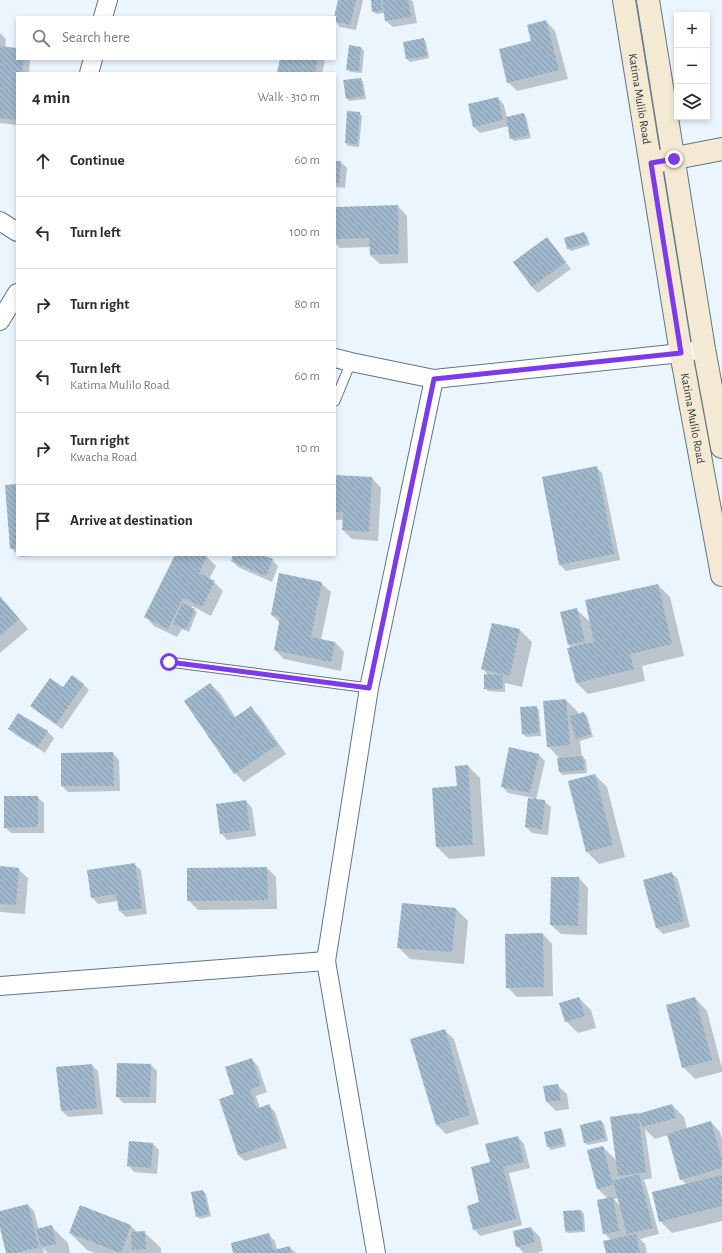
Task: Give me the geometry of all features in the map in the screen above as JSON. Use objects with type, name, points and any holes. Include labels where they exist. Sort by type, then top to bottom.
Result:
[{"type":"main road","name":"Katima Mulilo Road","points":[[624,0],[681,353],[722,575]]},
{"type":"main road","name":"Katima Mulilo Road","points":[[648,0],[704,349],[722,447]]},
{"type":"main road","points":[[651,163],[722,149]]},
{"type":"street","points":[[104,16],[108,0]]},
{"type":"street","points":[[89,72],[93,60]]},
{"type":"street","points":[[0,221],[16,231]]},
{"type":"street","points":[[0,321],[16,295]]},
{"type":"street","points":[[343,360],[434,379],[681,353],[704,349]]},
{"type":"street","points":[[376,1253],[326,961],[369,688],[434,379]]},
{"type":"street","points":[[1,989],[326,961]]},
{"type":"lane","points":[[336,396],[343,360]]},
{"type":"lane","points":[[169,662],[369,688]]},
{"type":"building","points":[[338,0],[356,0],[350,25],[336,21],[336,16],[334,16]]},
{"type":"building","points":[[371,0],[381,0],[382,11],[372,12]]},
{"type":"building","points":[[382,0],[408,0],[411,17],[385,21]]},
{"type":"building","points":[[546,20],[559,70],[507,83],[499,49],[531,41],[527,25]]},
{"type":"building","points":[[424,38],[427,56],[406,59],[403,42]]},
{"type":"building","points":[[349,45],[361,47],[359,71],[346,70]]},
{"type":"building","points":[[0,46],[16,48],[16,60],[24,60],[22,72],[16,72],[16,120],[0,118]]},
{"type":"building","points":[[280,60],[318,60],[315,72],[277,72]]},
{"type":"building","points":[[361,78],[364,96],[346,99],[343,80]]},
{"type":"building","points":[[498,97],[503,120],[473,127],[468,104]]},
{"type":"building","points":[[347,111],[360,112],[357,144],[345,143]]},
{"type":"building","points":[[524,113],[529,135],[510,139],[506,117]]},
{"type":"building","points":[[336,161],[341,161],[339,183],[336,182]]},
{"type":"building","points":[[398,205],[399,254],[370,255],[369,238],[336,239],[336,207]]},
{"type":"building","points":[[584,232],[588,243],[567,249],[564,238]]},
{"type":"building","points":[[547,237],[566,262],[532,287],[513,262]]},
{"type":"building","points":[[597,466],[614,554],[559,565],[542,477]]},
{"type":"building","points":[[336,475],[372,477],[369,532],[342,530],[343,512],[336,512]]},
{"type":"building","points":[[16,484],[16,548],[10,549],[5,485]]},
{"type":"building","points":[[174,556],[207,556],[199,573],[215,581],[202,607],[183,598],[168,629],[144,617]]},
{"type":"building","points":[[233,556],[266,556],[273,559],[266,576],[231,561]]},
{"type":"building","points":[[279,573],[322,582],[311,637],[335,642],[331,662],[274,650],[280,617],[271,615]]},
{"type":"building","points":[[658,584],[672,644],[630,654],[634,669],[576,683],[567,648],[594,642],[585,600]]},
{"type":"building","points":[[0,597],[19,619],[0,636]]},
{"type":"building","points":[[182,603],[195,609],[186,629],[173,624]]},
{"type":"building","points":[[577,608],[585,641],[568,645],[560,612]]},
{"type":"building","points":[[492,623],[520,629],[510,676],[481,669]]},
{"type":"building","points":[[484,674],[503,675],[502,689],[484,689]]},
{"type":"building","points":[[72,675],[84,684],[56,724],[30,706],[50,678],[63,687]]},
{"type":"building","points":[[210,683],[234,718],[251,706],[277,745],[234,774],[184,701]]},
{"type":"building","points":[[566,699],[570,745],[547,747],[543,701]]},
{"type":"building","points":[[537,706],[539,733],[522,734],[520,707]]},
{"type":"building","points":[[584,712],[591,734],[576,739],[569,716]]},
{"type":"building","points":[[18,713],[48,731],[38,747],[8,729]]},
{"type":"building","points":[[509,747],[539,754],[530,793],[501,787]]},
{"type":"building","points":[[113,752],[114,786],[61,786],[61,753]]},
{"type":"building","points":[[583,756],[584,770],[559,772],[557,758]]},
{"type":"building","points":[[468,765],[473,845],[436,847],[432,788],[457,786],[455,766]]},
{"type":"building","points":[[595,774],[613,845],[586,852],[568,781]]},
{"type":"building","points":[[4,796],[38,796],[38,827],[4,828]]},
{"type":"building","points":[[528,798],[545,800],[542,829],[525,827]]},
{"type":"building","points":[[246,800],[250,830],[220,834],[216,804]]},
{"type":"building","points":[[135,863],[142,908],[119,911],[116,894],[91,898],[87,870]]},
{"type":"building","points":[[0,866],[19,868],[16,905],[0,904]]},
{"type":"building","points":[[267,867],[268,900],[187,901],[187,868]]},
{"type":"building","points":[[672,872],[684,921],[656,928],[643,880]]},
{"type":"building","points":[[551,877],[579,877],[578,926],[550,925]]},
{"type":"building","points":[[402,903],[456,908],[452,952],[397,948]]},
{"type":"building","points":[[543,933],[544,987],[506,988],[505,934]]},
{"type":"building","points":[[579,997],[585,1016],[565,1022],[559,1003]]},
{"type":"building","points":[[695,997],[712,1060],[682,1068],[666,1005]]},
{"type":"building","points":[[445,1029],[470,1115],[436,1125],[410,1039]]},
{"type":"building","points":[[252,1058],[261,1086],[250,1089],[257,1109],[269,1104],[281,1141],[238,1155],[219,1099],[234,1094],[225,1067]]},
{"type":"building","points":[[117,1063],[151,1064],[150,1097],[116,1097]]},
{"type":"building","points":[[92,1064],[97,1108],[61,1111],[56,1067]]},
{"type":"building","points":[[558,1084],[561,1100],[546,1102],[543,1086]]},
{"type":"building","points":[[672,1104],[676,1118],[642,1127],[638,1114]]},
{"type":"building","points":[[638,1113],[646,1172],[618,1176],[610,1117]]},
{"type":"building","points":[[601,1120],[605,1138],[584,1143],[580,1125]]},
{"type":"building","points":[[711,1121],[722,1160],[722,1168],[680,1180],[667,1134]]},
{"type":"building","points":[[561,1128],[564,1144],[547,1147],[544,1132]]},
{"type":"building","points":[[518,1136],[524,1162],[503,1167],[516,1219],[473,1230],[467,1206],[479,1202],[471,1167],[490,1162],[485,1144]]},
{"type":"building","points":[[129,1141],[153,1143],[151,1168],[127,1166]]},
{"type":"building","points":[[603,1146],[613,1185],[597,1189],[587,1150]]},
{"type":"building","points":[[639,1174],[653,1228],[627,1234],[613,1181]]},
{"type":"building","points":[[722,1175],[722,1206],[659,1222],[652,1192]]},
{"type":"building","points":[[203,1190],[209,1214],[196,1217],[191,1192]]},
{"type":"building","points":[[613,1197],[619,1231],[603,1234],[597,1200]]},
{"type":"building","points":[[28,1204],[39,1247],[16,1253],[6,1253],[0,1228],[0,1211]]},
{"type":"building","points":[[80,1205],[131,1225],[121,1253],[69,1233]]},
{"type":"building","points":[[581,1210],[583,1230],[565,1231],[563,1211]]},
{"type":"building","points":[[52,1225],[56,1244],[41,1247],[36,1229]]},
{"type":"building","points":[[531,1227],[535,1242],[516,1247],[513,1231]]},
{"type":"building","points":[[145,1231],[146,1249],[132,1250],[131,1232]]},
{"type":"building","points":[[269,1233],[273,1250],[290,1246],[291,1253],[233,1253],[231,1243]]},
{"type":"building","points":[[636,1234],[640,1253],[606,1253],[603,1241]]},
{"type":"route","points":[[169,662],[369,688],[434,379],[681,353],[651,163],[674,159]]}]
